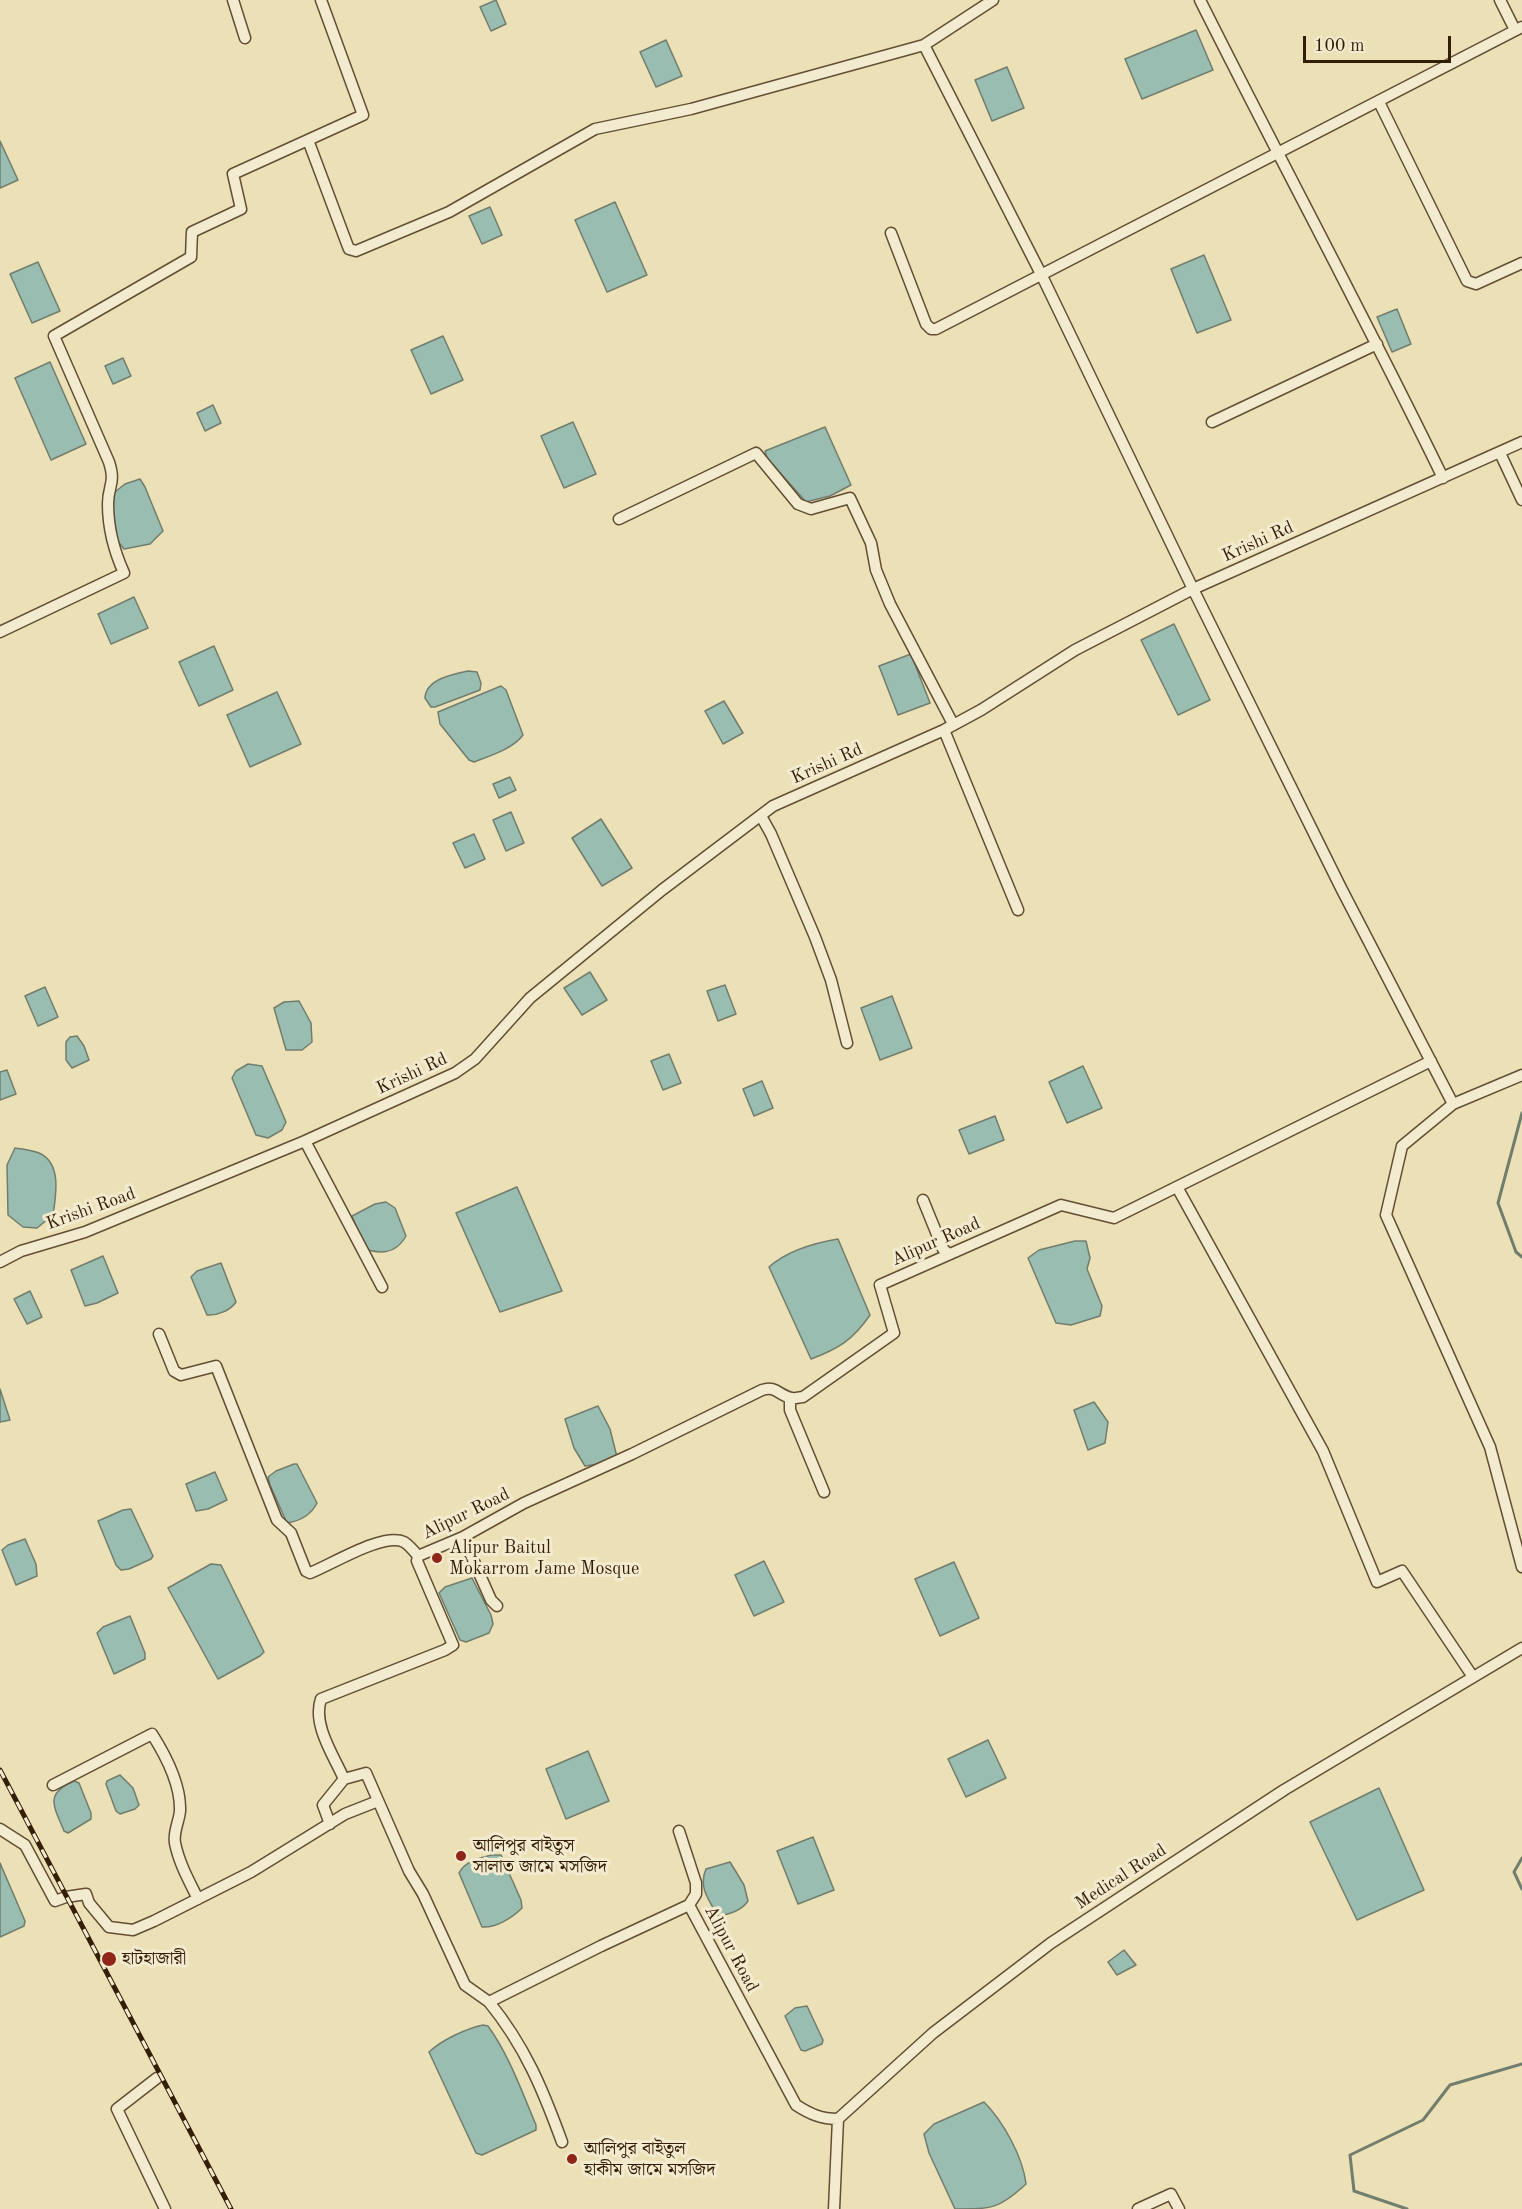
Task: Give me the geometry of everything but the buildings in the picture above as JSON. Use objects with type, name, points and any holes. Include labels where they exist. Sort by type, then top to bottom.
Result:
[{"type":"street","points":[[233,0],[245,38]]},
{"type":"street","points":[[0,632],[124,573],[113,548],[108,501],[113,479],[109,462],[54,336],[191,257],[192,232],[241,210],[233,174],[363,115],[321,0]]},
{"type":"street","points":[[308,140],[349,249],[356,251],[449,212],[595,129],[691,109],[924,45],[993,0]]},
{"type":"street","points":[[1200,0],[1277,154],[1377,344],[1443,478]]},
{"type":"street","points":[[891,234],[926,324],[936,329],[1518,29],[1500,0]]},
{"type":"street","points":[[924,45],[1041,274],[1193,589],[1336,877],[1453,1104]]},
{"type":"street","points":[[1379,102],[1467,281],[1476,284],[1522,263]]},
{"type":"street","points":[[1212,422],[1377,344]]},
{"type":"street","name":"Krishi Rd","points":[[194,1187],[305,1141],[455,1073],[474,1059],[530,998],[662,890],[773,806],[949,727],[981,710],[1075,650],[1193,589],[1522,442]]},
{"type":"street","points":[[619,519],[756,453],[798,504],[811,509],[850,498],[871,543],[876,570],[890,604],[949,727],[1018,910]]},
{"type":"street","points":[[1500,453],[1522,500]]},
{"type":"street","points":[[761,816],[815,937],[831,980],[847,1044]]},
{"type":"street","name":"Alipur Road","points":[[344,1779],[321,1728],[317,1711],[321,1699],[453,1645],[417,1561],[418,1556],[463,1537],[524,1503],[632,1454],[762,1390],[776,1389],[790,1398],[803,1397],[894,1333],[880,1285],[1061,1205],[1114,1218],[1431,1061]]},
{"type":"street","points":[[1522,1076],[1453,1104],[1401,1146],[1386,1215],[1490,1447],[1522,1567]]},
{"type":"street","points":[[305,1141],[382,1287]]},
{"type":"street","name":"Krishi Road","points":[[0,1262],[21,1251],[85,1232],[194,1187]]},
{"type":"street","points":[[1177,1187],[1323,1451],[1377,1582],[1402,1571],[1473,1677]]},
{"type":"street","points":[[923,1200],[944,1249],[949,1254]]},
{"type":"street","points":[[159,1334],[174,1371],[181,1375],[216,1366],[277,1520],[291,1533],[306,1571],[313,1572],[379,1542],[392,1539],[405,1543],[418,1556]]},
{"type":"street","points":[[790,1398],[790,1410],[824,1492]]},
{"type":"street","points":[[463,1537],[491,1600],[497,1606]]},
{"type":"street","name":"Medical Road","points":[[838,2119],[933,2033],[1051,1943],[1284,1790],[1522,1648]]},
{"type":"street","points":[[53,1785],[152,1734],[165,1755],[180,1801],[175,1841],[183,1870],[198,1899]]},
{"type":"street","points":[[330,1824],[323,1805],[344,1779],[366,1773],[409,1871],[423,1894],[465,1985],[489,2002],[506,2023],[540,2083],[562,2142]]},
{"type":"street","points":[[0,1829],[25,1845],[55,1901],[86,1894],[89,1903],[110,1927],[134,1930],[251,1872],[345,1814],[378,1801]]},
{"type":"street","points":[[679,1831],[696,1883],[696,1894],[689,1905]]},
{"type":"street","name":"Alipur Road","points":[[489,2002],[689,1905],[796,2105],[824,2119],[838,2119]]},
{"type":"street","points":[[158,2078],[117,2109],[165,2209]]},
{"type":"street","points":[[834,2209],[838,2119]]},
{"type":"street","points":[[1138,2209],[1171,2194],[1179,2209]]},
{"type":"water","points":[[496,0],[506,24],[491,31],[480,7]]},
{"type":"water","points":[[1196,30],[1213,70],[1142,99],[1125,59]]},
{"type":"water","points":[[666,40],[682,76],[656,87],[640,52]]},
{"type":"water","points":[[1007,67],[1024,108],[992,121],[975,80]]},
{"type":"water","points":[[0,141],[18,180],[0,188]]},
{"type":"water","points":[[615,202],[647,275],[607,292],[575,220]]},
{"type":"water","points":[[490,207],[502,235],[482,244],[469,216]]},
{"type":"water","points":[[1204,255],[1231,320],[1197,333],[1171,269]]},
{"type":"water","points":[[38,262],[60,311],[32,323],[10,274]]},
{"type":"water","points":[[1397,309],[1411,344],[1392,352],[1377,317]]},
{"type":"water","points":[[443,336],[463,380],[431,394],[411,350]]},
{"type":"water","points":[[123,358],[131,376],[113,384],[105,366]]},
{"type":"water","points":[[50,362],[86,444],[51,460],[15,378]]},
{"type":"water","points":[[213,405],[221,423],[205,431],[197,413]]},
{"type":"water","points":[[573,422],[596,474],[564,488],[541,436]]},
{"type":"water","points":[[825,427],[851,485],[830,496],[806,502],[767,458],[765,451]]},
{"type":"water","points":[[140,479],[163,531],[150,544],[124,549],[117,540],[111,495],[125,484]]},
{"type":"water","points":[[134,597],[148,628],[111,644],[98,614]]},
{"type":"water","points":[[1174,624],[1210,700],[1178,715],[1141,640]]},
{"type":"water","points":[[214,646],[233,690],[199,706],[179,662]]},
{"type":"water","points":[[911,654],[930,703],[898,715],[879,666]]},
{"type":"water","points":[[468,671],[477,672],[481,683],[480,690],[431,707],[425,698],[430,686],[441,678]]},
{"type":"water","points":[[501,686],[506,690],[523,735],[507,748],[474,762],[469,760],[440,724],[438,712]]},
{"type":"water","points":[[277,692],[301,744],[250,767],[227,715]]},
{"type":"water","points":[[724,701],[743,733],[723,744],[705,711]]},
{"type":"water","points":[[510,777],[516,790],[499,798],[493,784]]},
{"type":"water","points":[[511,812],[524,843],[506,851],[493,820]]},
{"type":"water","points":[[601,819],[632,868],[602,886],[572,838]]},
{"type":"water","points":[[474,834],[485,859],[465,868],[453,843]]},
{"type":"water","points":[[590,972],[607,1000],[582,1015],[564,988]]},
{"type":"water","points":[[725,985],[736,1014],[718,1021],[707,991]]},
{"type":"water","points":[[45,987],[58,1017],[38,1026],[25,996]]},
{"type":"water","points":[[892,996],[912,1048],[880,1060],[861,1008]]},
{"type":"water","points":[[299,1001],[311,1023],[312,1042],[302,1050],[286,1050],[274,1008],[284,1002]]},
{"type":"water","points":[[77,1036],[89,1060],[72,1068],[66,1060],[66,1042],[70,1037]]},
{"type":"water","points":[[669,1054],[681,1083],[663,1090],[651,1061]]},
{"type":"water","points":[[248,1064],[262,1066],[286,1122],[282,1130],[268,1138],[256,1135],[232,1078],[236,1071]]},
{"type":"water","points":[[1083,1066],[1102,1108],[1067,1123],[1049,1082]]},
{"type":"water","points":[[7,1070],[16,1094],[0,1100],[0,1072]]},
{"type":"water","points":[[762,1081],[773,1108],[754,1116],[743,1089]]},
{"type":"water","points":[[995,1116],[1004,1140],[969,1154],[959,1130]]},
{"type":"water","points":[[15,1148],[39,1153],[51,1164],[54,1172],[56,1189],[53,1215],[37,1228],[23,1227],[8,1215],[7,1165]]},
{"type":"water","points":[[517,1187],[562,1291],[500,1312],[456,1213]]},
{"type":"water","points":[[386,1202],[395,1208],[406,1236],[398,1246],[388,1251],[377,1252],[365,1249],[352,1216],[375,1204]]},
{"type":"water","points":[[838,1239],[870,1315],[844,1343],[811,1359],[769,1267],[784,1256],[801,1248]]},
{"type":"water","points":[[1075,1241],[1086,1241],[1090,1258],[1087,1269],[1102,1306],[1100,1316],[1071,1325],[1056,1323],[1028,1258],[1039,1250]]},
{"type":"water","points":[[103,1256],[118,1293],[85,1306],[71,1270]]},
{"type":"water","points":[[221,1263],[236,1302],[223,1312],[207,1315],[191,1277],[197,1271]]},
{"type":"water","points":[[30,1291],[42,1317],[27,1324],[14,1299]]},
{"type":"water","points":[[0,1389],[10,1420],[0,1422]]},
{"type":"water","points":[[1094,1402],[1108,1422],[1105,1443],[1088,1450],[1074,1410]]},
{"type":"water","points":[[598,1406],[610,1429],[617,1457],[605,1463],[585,1466],[574,1448],[565,1419]]},
{"type":"water","points":[[297,1464],[317,1503],[305,1517],[287,1523],[268,1477]]},
{"type":"water","points":[[215,1472],[227,1500],[208,1509],[196,1511],[186,1484]]},
{"type":"water","points":[[131,1509],[153,1556],[129,1569],[121,1570],[116,1565],[98,1521]]},
{"type":"water","points":[[25,1539],[36,1564],[37,1576],[16,1585],[2,1550],[8,1545]]},
{"type":"water","points":[[764,1561],[784,1602],[754,1616],[735,1575]]},
{"type":"water","points":[[954,1562],[979,1618],[940,1636],[915,1579]]},
{"type":"water","points":[[211,1564],[221,1565],[264,1652],[218,1679],[168,1588]]},
{"type":"water","points":[[472,1578],[491,1615],[493,1624],[489,1633],[466,1642],[460,1640],[439,1593],[445,1587]]},
{"type":"water","points":[[130,1616],[145,1653],[145,1659],[114,1674],[97,1633],[103,1627]]},
{"type":"water","points":[[988,1740],[1006,1778],[966,1797],[948,1759]]},
{"type":"water","points":[[588,1751],[609,1801],[566,1819],[546,1769]]},
{"type":"water","points":[[120,1775],[133,1788],[139,1805],[135,1809],[120,1814],[116,1811],[106,1784],[107,1781]]},
{"type":"water","points":[[74,1781],[79,1783],[91,1813],[91,1819],[68,1833],[64,1831],[54,1802],[58,1791]]},
{"type":"water","points":[[1379,1788],[1424,1890],[1357,1920],[1310,1822]]},
{"type":"water","points":[[813,1837],[834,1890],[798,1904],[777,1851]]},
{"type":"water","points":[[492,1855],[501,1855],[521,1900],[522,1908],[504,1922],[482,1927],[459,1873],[469,1863]]},
{"type":"water","points":[[730,1862],[744,1885],[748,1901],[735,1912],[718,1916],[704,1888],[704,1876],[706,1869]]},
{"type":"water","points":[[0,1863],[25,1921],[24,1926],[0,1937]]},
{"type":"water","points":[[1124,1950],[1136,1965],[1117,1975],[1108,1962]]},
{"type":"water","points":[[807,2006],[823,2040],[822,2044],[805,2051],[801,2050],[785,2016],[795,2008]]},
{"type":"water","points":[[483,2025],[488,2026],[496,2037],[509,2061],[536,2125],[536,2130],[482,2155],[476,2153],[429,2052],[454,2036]]},
{"type":"water","points":[[984,2102],[1011,2140],[1021,2162],[1026,2184],[1009,2198],[994,2206],[955,2209],[929,2153],[924,2134],[934,2124]]},
{"type":"waterway","points":[[1522,1113],[1498,1203],[1516,1252],[1522,1257]]},
{"type":"waterway","points":[[1522,1858],[1514,1872],[1522,1889]]},
{"type":"waterway","points":[[1407,2209],[1354,2191],[1350,2155],[1423,2120],[1450,2085],[1522,2064]]},
{"type":"railway","points":[[0,1770],[231,2209]]},
{"type":"place","name":"Alipur Baitul Mokarrom Jame Mosque","points":[[437,1558]]},
{"type":"place","name":"আলিপুর বাইতুস সালাত জামে মসজিদ","points":[[461,1856]]},
{"type":"place","name":"হাটহাজারী","points":[[109,1959]]},
{"type":"place","name":"আলিপুর বাইতুল হাকীম জামে মসজিদ","points":[[572,2159]]}]
